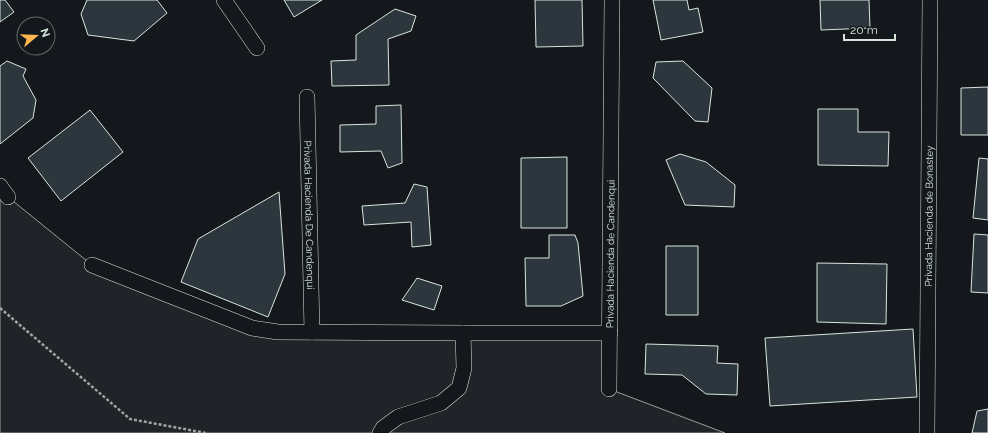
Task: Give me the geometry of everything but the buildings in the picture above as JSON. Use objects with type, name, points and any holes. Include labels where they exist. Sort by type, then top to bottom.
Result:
[{"type":"street","points":[[224,0],[257,48]]},
{"type":"street","name":"Privada Hacienda de Candenqui","points":[[463,333],[610,333],[612,0]]},
{"type":"street","name":"Privada Hacienda de Bonastey","points":[[927,433],[930,0]]},
{"type":"street","name":"Privada Hacienda De Candenqui","points":[[307,97],[312,332]]},
{"type":"street","points":[[92,265],[252,328],[278,332],[463,333],[464,368],[459,388],[441,403],[398,417],[383,428],[380,433]]},
{"type":"street","points":[[609,389],[610,333]]},
{"type":"path","points":[[0,308],[130,419],[206,433]]},
{"type":"shaded area","points":[[0,187],[8,197],[92,265],[252,328],[610,333],[609,389],[725,433],[0,433]]}]
